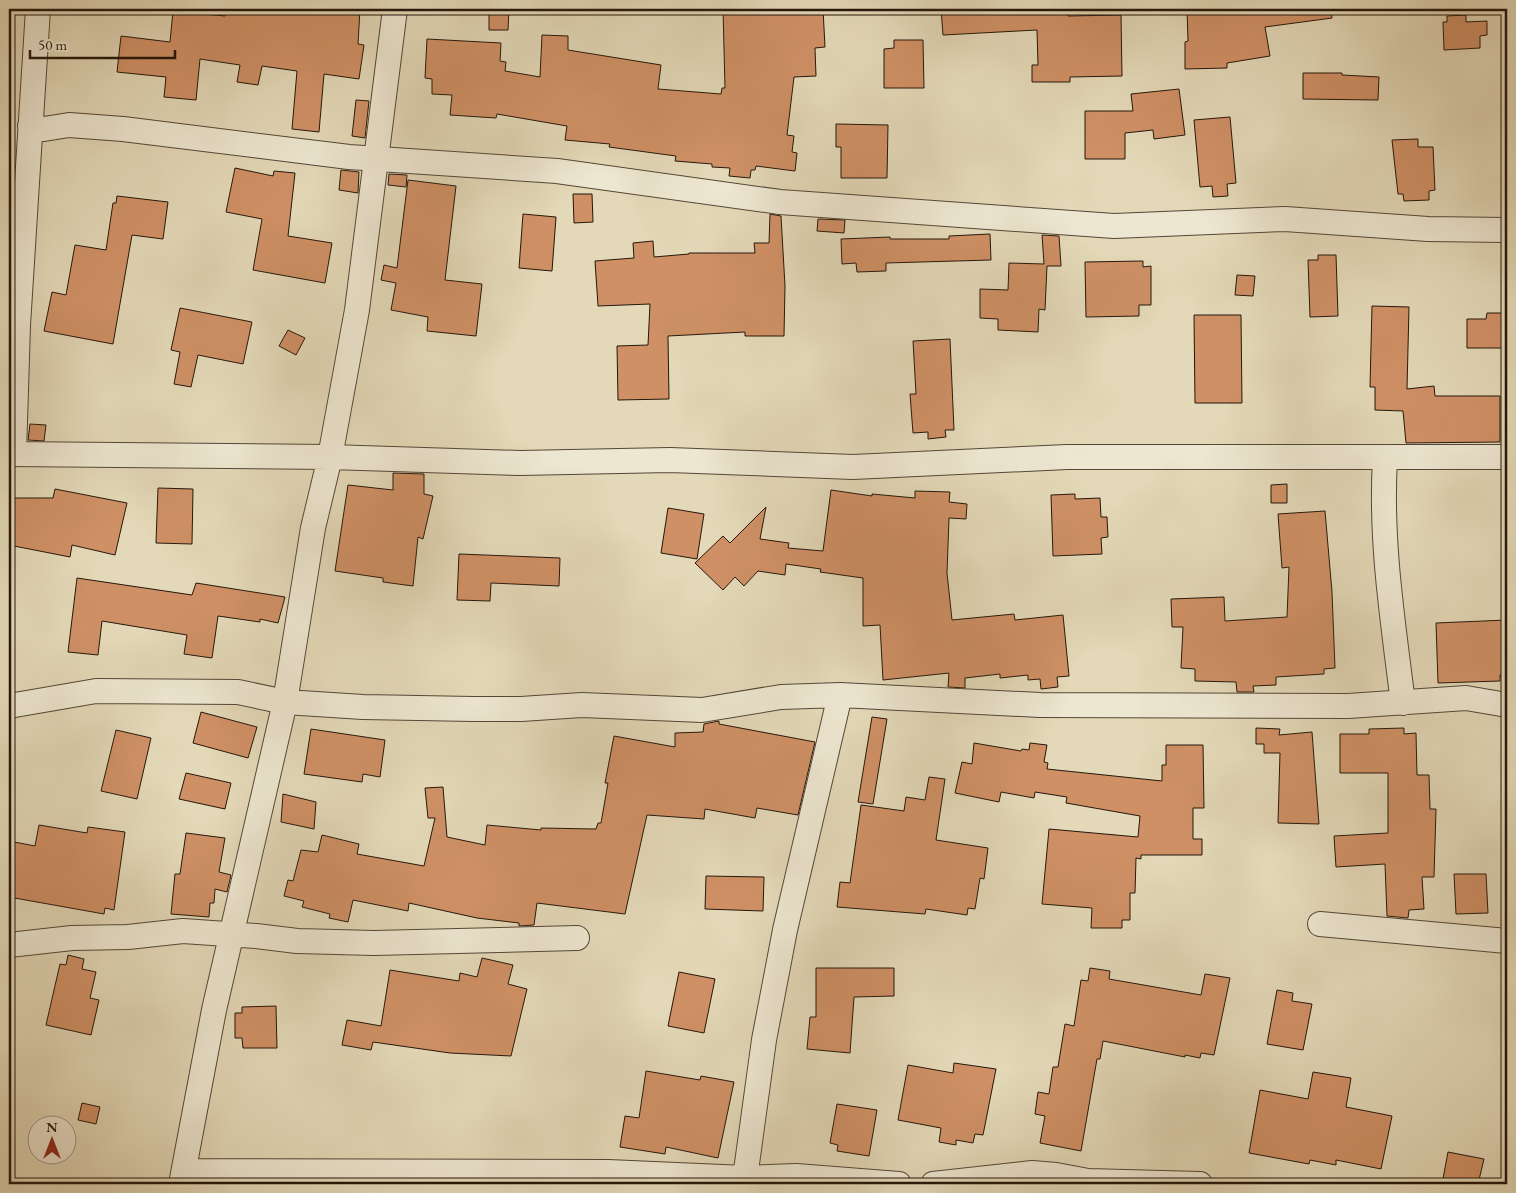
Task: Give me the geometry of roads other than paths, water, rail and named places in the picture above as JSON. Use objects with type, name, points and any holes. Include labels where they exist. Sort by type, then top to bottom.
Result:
[{"type":"street","points":[[38,9],[18,325],[12,454],[330,457],[520,463],[670,460],[853,467],[1067,457],[1385,459],[1507,457]]},
{"type":"street","points":[[395,9],[357,310],[330,457],[314,528],[285,702],[214,1010],[183,1178],[608,1172],[745,1178],[796,1176],[899,1184]]},
{"type":"street","points":[[30,126],[44,129],[69,125],[124,129],[349,158],[376,158],[557,171],[780,202],[1114,226],[1285,219],[1428,228],[1507,230]]},
{"type":"street","points":[[1385,459],[1383,500],[1386,556],[1403,704]]},
{"type":"street","points":[[9,706],[96,691],[238,692],[285,702],[373,708],[521,709],[582,705],[702,710],[780,697],[840,696],[1040,705],[1348,706],[1403,704],[1466,698],[1507,705]]},
{"type":"street","points":[[745,1178],[764,1040],[782,948],[840,696]]},
{"type":"street","points":[[1320,924],[1507,941]]},
{"type":"street","points":[[9,945],[183,932],[231,934],[296,941],[374,943],[577,938]]},
{"type":"street","points":[[932,1184],[1032,1173],[1056,1174],[1088,1181],[1200,1184]]}]
